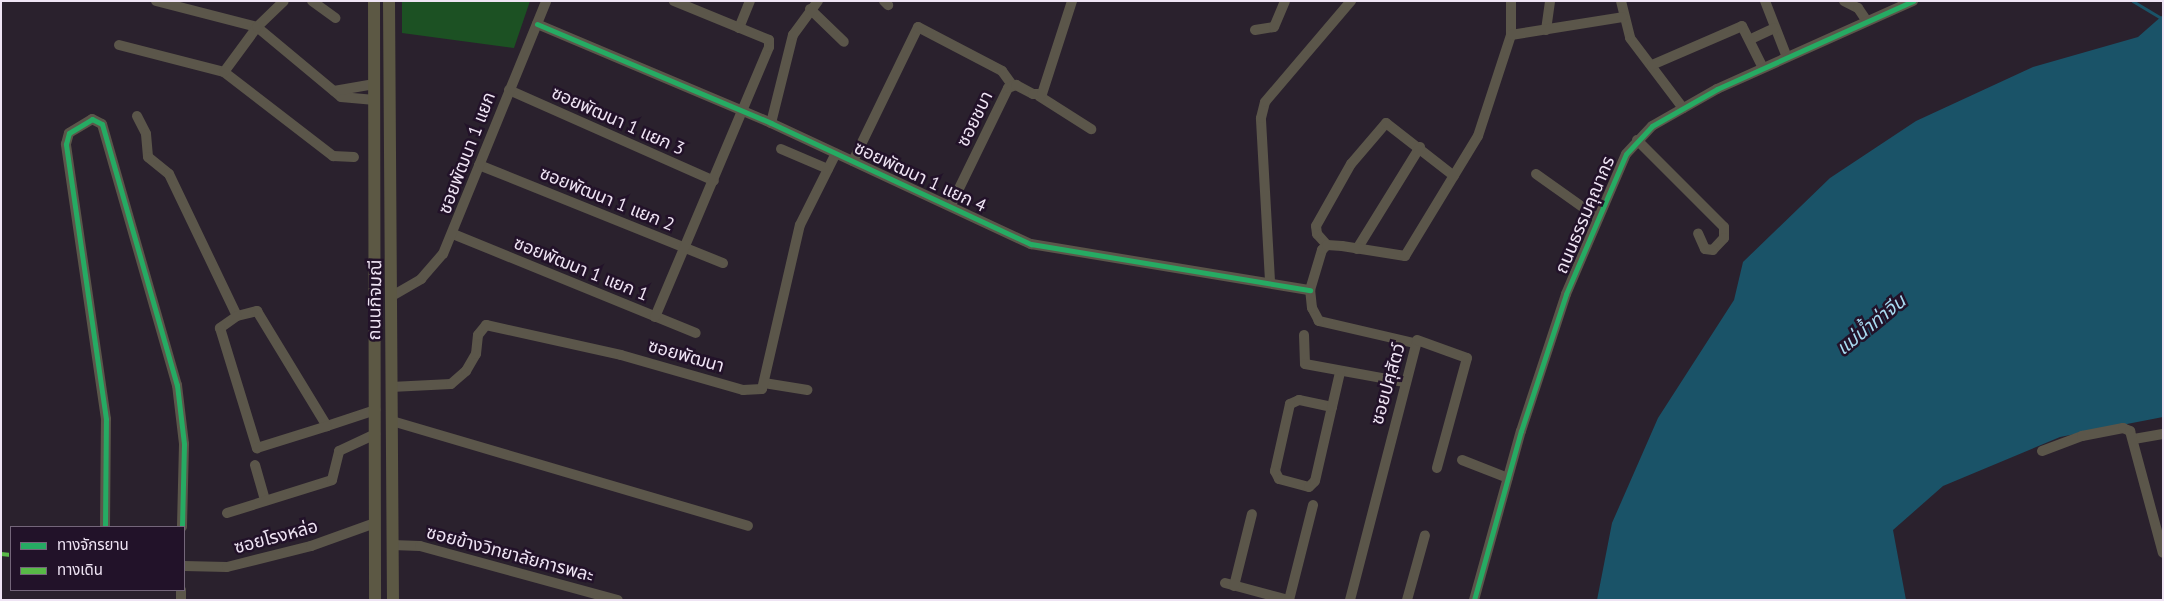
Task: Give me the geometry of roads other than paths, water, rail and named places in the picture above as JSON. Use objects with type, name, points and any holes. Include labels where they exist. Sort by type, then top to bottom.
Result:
[{"type":"main road","name":"ถนนกิจมณี","points":[[374,1],[376,410],[374,600]]},
{"type":"main road","name":"ถนนกิจมณี","points":[[389,1],[391,387],[398,545],[393,600]]},
{"type":"street","points":[[156,1],[176,3],[256,27],[341,98],[374,100]]},
{"type":"street","points":[[312,1],[335,18]]},
{"type":"street","name":"ซอยพัฒนา 1 แยก","points":[[392,296],[432,268],[454,234],[479,165],[546,1]]},
{"type":"street","points":[[738,28],[750,1]]},
{"type":"street","points":[[1039,96],[1072,1]]},
{"type":"street","points":[[1255,30],[1274,26],[1284,1]]},
{"type":"street","points":[[1270,282],[1261,118],[1264,102],[1351,1]]},
{"type":"street","points":[[1327,245],[1405,256],[1478,136],[1511,35],[1511,1]]},
{"type":"street","points":[[1546,30],[1550,1]]},
{"type":"street","points":[[1621,1],[1623,17],[1630,38],[1683,108]]},
{"type":"street","points":[[1765,1],[1786,55]]},
{"type":"street","points":[[1844,1],[1858,8],[1866,20]]},
{"type":"street","name":"ถนนธรรมคุณากร","points":[[1474,600],[1508,478],[1566,294],[1626,154],[1637,140],[1683,108],[1762,66],[1913,1]]},
{"type":"street","points":[[224,72],[256,27],[280,2]]},
{"type":"street","points":[[655,317],[686,249],[743,111],[769,40],[678,2]]},
{"type":"street","points":[[771,122],[793,35],[814,5],[844,42]]},
{"type":"street","points":[[1511,35],[1623,17]]},
{"type":"street","name":"ซอยพัฒนา 1 แยก 4","points":[[537,24],[771,122],[1042,247],[1270,282],[1310,290]]},
{"type":"street","points":[[1652,65],[1742,26],[1751,39],[1762,66]]},
{"type":"street","points":[[853,161],[918,27],[1002,71],[1012,85]]},
{"type":"street","points":[[1751,39],[1775,28]]},
{"type":"street","points":[[119,45],[224,72],[333,156],[354,157]]},
{"type":"street","points":[[334,91],[374,84]]},
{"type":"street","name":"ซอยชบา","points":[[951,205],[1012,85],[1039,96],[1091,129]]},
{"type":"street","name":"ซอยพัฒนา 1 แยก 3","points":[[509,90],[714,181]]},
{"type":"street","points":[[138,116],[146,134],[148,157],[169,174],[237,316]]},
{"type":"street","points":[[105,526],[106,419],[66,144],[69,133],[92,119],[102,124],[177,385],[184,452],[182,526]]},
{"type":"street","points":[[1327,245],[1316,226],[1351,164],[1382,126],[1392,124],[1454,176]]},
{"type":"street","points":[[1637,140],[1724,227],[1724,238],[1714,250],[1706,249],[1698,233]]},
{"type":"street","points":[[1356,249],[1420,147]]},
{"type":"street","points":[[781,149],[828,169]]},
{"type":"street","points":[[807,390],[764,383],[800,225],[836,153]]},
{"type":"street","name":"ซอยพัฒนา 1 แยก 2","points":[[479,165],[724,263]]},
{"type":"street","points":[[1536,174],[1598,218]]},
{"type":"street","name":"ซอยพัฒนา 1 แยก 1","points":[[454,234],[696,333]]},
{"type":"street","points":[[1327,245],[1310,290],[1312,308],[1320,321],[1414,343]]},
{"type":"street","points":[[326,426],[257,311],[237,316],[220,328],[257,448],[326,426],[376,410]]},
{"type":"street","name":"ซอยพัฒนา","points":[[391,387],[451,384],[476,354],[478,335],[486,325],[621,355],[744,390],[762,389],[764,383]]},
{"type":"street","points":[[1304,335],[1305,364],[1404,382]]},
{"type":"street","name":"ซอยปศุสัตว์","points":[[1350,600],[1414,343],[1421,340],[1467,358],[1437,468]]},
{"type":"street","points":[[1332,407],[1299,400],[1290,404],[1275,471],[1278,480],[1312,486],[1332,407],[1340,371]]},
{"type":"street","points":[[392,421],[748,526]]},
{"type":"street","points":[[2042,451],[2114,429],[2127,429],[2134,439],[2163,553]]},
{"type":"street","points":[[227,513],[332,480],[339,451],[375,434]]},
{"type":"street","points":[[2134,439],[2163,434]]},
{"type":"street","points":[[1462,460],[1508,478]]},
{"type":"street","points":[[255,465],[265,501]]},
{"type":"street","points":[[1252,514],[1230,584],[1289,600],[1313,506]]},
{"type":"street","name":"ซอยโรงหล่อ","points":[[185,566],[228,567],[311,546],[375,523]]},
{"type":"street","points":[[1407,600],[1425,535]]},
{"type":"street","name":"ซอยข้างวิทยาลัยการพละ","points":[[398,545],[420,546],[618,600]]},
{"type":"water","name":"แม่น้ำท่าจีน","points":[[2163,15],[2163,417],[2060,437],[1943,486],[1893,530],[1906,600],[1597,600],[1612,523],[1658,418],[1734,300],[1743,262],[1830,178],[1916,121],[2033,67],[2138,37]]},
{"type":"waterway","points":[[2133,1],[2163,19]]}]
